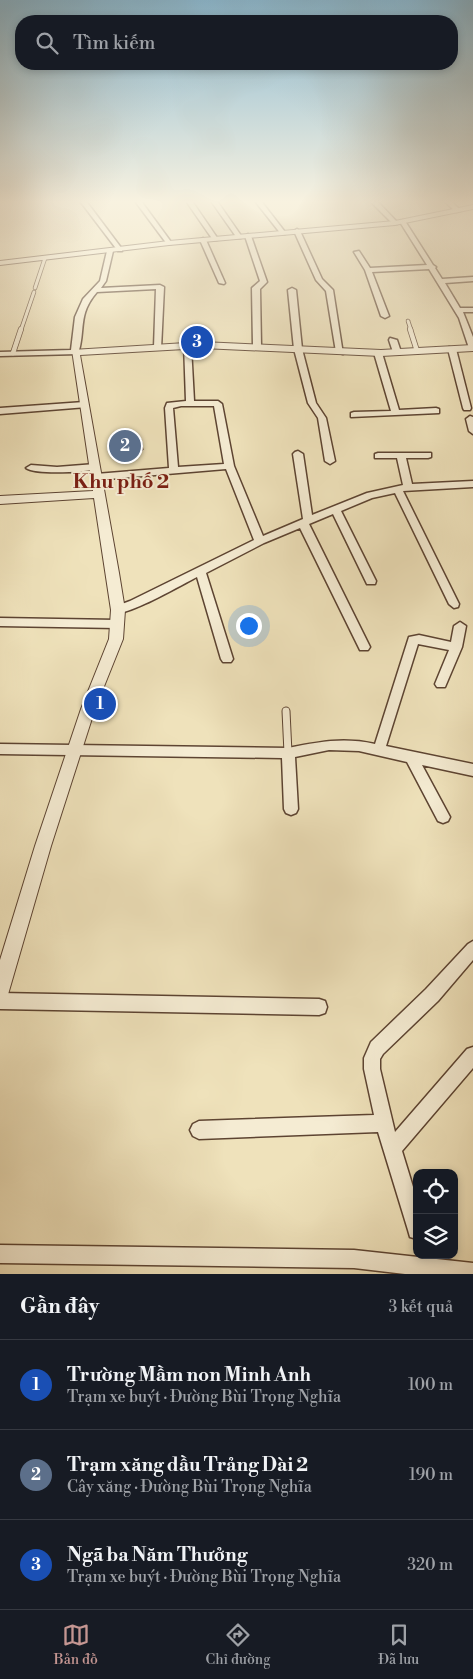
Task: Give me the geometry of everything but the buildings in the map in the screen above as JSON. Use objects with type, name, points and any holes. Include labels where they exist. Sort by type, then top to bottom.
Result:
[{"type":"street","points":[[0,263],[23,260]]},
{"type":"street","points":[[0,991],[4,966],[88,709],[116,639],[118,610],[75,352],[79,317],[94,290],[103,281],[108,260]]},
{"type":"street","points":[[212,260],[222,283]]},
{"type":"street","points":[[255,260],[264,282],[256,288],[257,346]]},
{"type":"street","points":[[310,260],[319,280],[329,290],[340,352]]},
{"type":"street","points":[[362,260],[368,270],[385,316]]},
{"type":"street","points":[[0,354],[187,346],[257,346],[378,353],[395,346],[417,351],[473,348],[464,318],[428,260]]},
{"type":"street","points":[[368,270],[433,267]]},
{"type":"street","points":[[442,281],[473,278]]},
{"type":"street","points":[[94,290],[160,287],[158,347]]},
{"type":"street","points":[[292,290],[298,349],[312,403],[322,418],[330,461]]},
{"type":"street","points":[[459,310],[473,310]]},
{"type":"street","points":[[187,346],[190,403]]},
{"type":"street","points":[[452,349],[467,408]]},
{"type":"street","points":[[378,353],[396,413]]},
{"type":"street","points":[[0,411],[84,404]]},
{"type":"street","points":[[174,470],[169,408],[174,404],[218,404],[229,466],[260,541]]},
{"type":"street","points":[[354,415],[436,411]]},
{"type":"street","points":[[470,419],[473,431]]},
{"type":"street","points":[[298,454],[305,522],[364,647]]},
{"type":"street","points":[[378,456],[428,456]]},
{"type":"street","points":[[401,456],[402,487],[454,604]]},
{"type":"street","points":[[31,468],[96,472],[174,470],[229,466]]},
{"type":"street","points":[[118,610],[134,604],[260,541],[370,495],[402,487],[472,487]]},
{"type":"street","points":[[0,500],[99,494]]},
{"type":"street","points":[[336,509],[371,581]]},
{"type":"street","points":[[200,571],[228,659]]},
{"type":"street","points":[[0,622],[117,624]]},
{"type":"street","points":[[441,684],[456,647],[460,626]]},
{"type":"street","points":[[379,750],[413,640],[419,638],[456,647]]},
{"type":"street","points":[[0,749],[288,753],[329,745],[359,746],[473,770]]},
{"type":"street","points":[[288,753],[291,809]]},
{"type":"street","points":[[412,758],[443,817]]},
{"type":"street","points":[[413,1216],[384,1123],[372,1069],[372,1058],[377,1048],[432,995],[473,949]]},
{"type":"street","points":[[0,1001],[319,1007]]},
{"type":"street","points":[[393,1148],[473,1055]]},
{"type":"street","points":[[199,1130],[384,1123]]},
{"type":"street","points":[[0,1254],[426,1261],[473,1272]]},
{"type":"lane","points":[[14,353],[44,260]]},
{"type":"lane","points":[[408,321],[417,351]]},
{"type":"lane","points":[[286,711],[288,753]]},
{"type":"place","name":"Ngã ba Năm Thưởng","points":[[197,342]]},
{"type":"place","name":"Trạm xăng dầu Trảng Dài 2","points":[[125,446]]},
{"type":"place","name":"Trường Mầm non Minh Anh","points":[[100,704]]},
{"type":"district","name":"Khu phố 2","points":[[121,482]]}]
